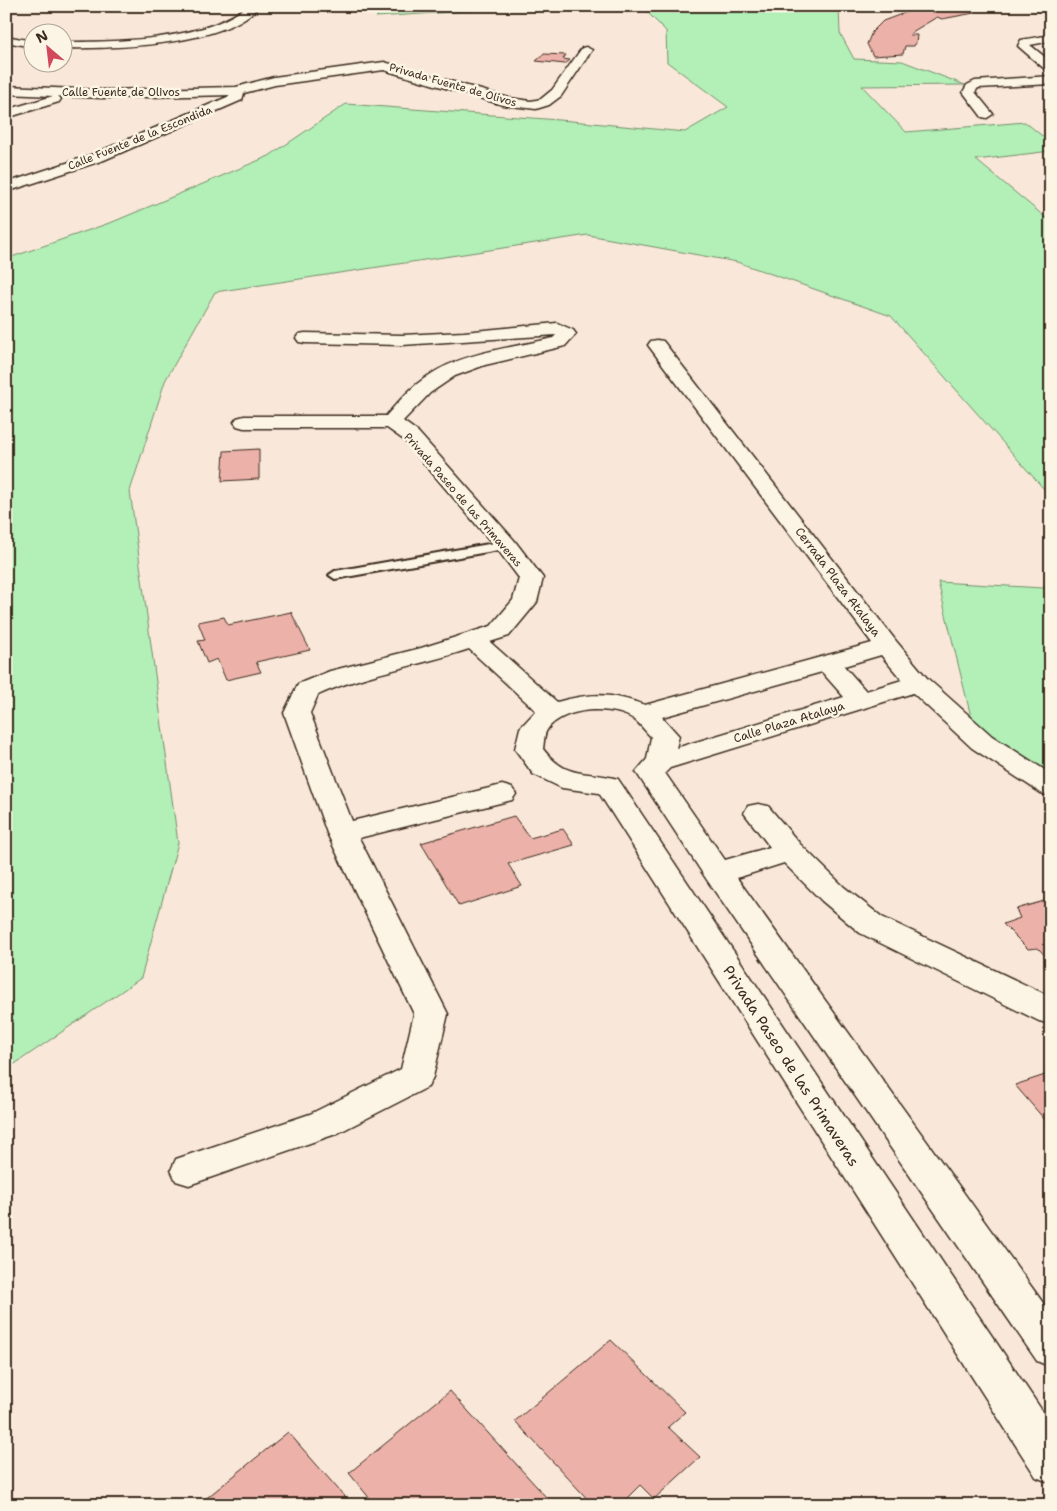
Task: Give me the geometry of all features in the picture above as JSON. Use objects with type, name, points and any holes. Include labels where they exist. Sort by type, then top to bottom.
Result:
[{"type":"street","points":[[72,45],[118,44],[192,33],[238,19],[254,6]]},
{"type":"street","points":[[1051,38],[1034,39],[1026,42],[1024,46],[1051,68]]},
{"type":"street","points":[[6,39],[22,42]]},
{"type":"street","name":"Privada Fuente de Olivos","points":[[236,91],[274,81],[384,66],[527,106],[545,102],[556,94],[586,50]]},
{"type":"street","points":[[987,114],[969,92],[975,85],[1051,80]]},
{"type":"street","name":"Calle Fuente de Olivos","points":[[6,90],[155,94],[236,91]]},
{"type":"street","name":"Calle Fuente de la Escondida","points":[[6,188],[99,157],[192,118],[238,97],[239,94],[236,91]]},
{"type":"street","points":[[6,114],[76,93]]},
{"type":"street","points":[[244,422],[392,422],[413,398],[436,378],[470,363],[559,342],[567,334],[556,328],[464,337],[420,339],[305,338]]},
{"type":"street","name":"Cerrada Plaza Atalaya","points":[[657,345],[887,646],[918,683],[982,742],[1051,787]]},
{"type":"street","name":"Privada Paseo de las Primaveras","points":[[342,833],[297,713],[307,690],[339,676],[429,654],[474,641],[500,631],[525,602],[531,578],[506,545],[411,436],[392,422]]},
{"type":"street","points":[[474,641],[552,711]]},
{"type":"street","points":[[644,714],[887,646]]},
{"type":"street","points":[[827,662],[860,700]]},
{"type":"street","name":"Calle Plaza Atalaya","points":[[660,762],[918,683]]},
{"type":"street","name":"Privada Paseo de las Primaveras","points":[[1051,1348],[718,873],[650,772],[660,762],[665,736],[644,714],[615,704],[582,702],[552,711],[533,728],[529,749],[543,768],[572,782],[608,785],[1051,1462]]},
{"type":"street","points":[[189,1170],[323,1124],[416,1076],[431,1014],[342,833],[502,794]]},
{"type":"street","points":[[758,813],[790,851],[833,894],[871,925],[1051,1012]]},
{"type":"street","points":[[718,873],[790,851]]},
{"type":"lane","points":[[334,575],[506,545]]},
{"type":"green space","points":[[387,6],[841,6],[839,8],[840,33],[854,59],[902,61],[965,85],[862,86],[906,132],[1025,122],[1051,143],[1051,151],[976,160],[1051,222],[1051,497],[891,316],[737,262],[588,235],[215,292],[165,381],[130,491],[178,843],[141,978],[6,1070],[6,259],[115,221],[269,156],[346,104],[572,121],[685,132],[728,107],[667,62],[666,31],[646,11],[587,7],[512,8],[376,17]]},
{"type":"green space","points":[[1051,580],[1051,773],[973,725],[938,582],[1043,588]]},
{"type":"building","points":[[931,6],[989,6],[966,10],[974,13],[942,19],[937,17],[912,32],[910,35],[917,35],[916,43],[914,46],[905,46],[903,54],[873,56],[867,44],[872,32],[883,21],[915,9]]},
{"type":"building","points":[[544,54],[566,55],[563,59],[570,60],[565,64],[536,61]]},
{"type":"building","points":[[259,449],[259,479],[222,481],[224,451]]},
{"type":"building","points":[[291,612],[310,650],[256,662],[261,672],[226,680],[217,659],[207,663],[198,641],[205,640],[198,622],[224,617],[228,625]]},
{"type":"building","points":[[514,816],[530,838],[563,829],[574,845],[508,864],[522,886],[459,906],[421,843]]},
{"type":"building","points":[[1051,899],[1051,962],[1038,948],[1028,949],[1003,924],[1020,918],[1016,909]]},
{"type":"building","points":[[1051,1073],[1051,1127],[1015,1085]]},
{"type":"building","points":[[611,1340],[685,1412],[668,1427],[700,1457],[654,1499],[640,1485],[620,1505],[593,1505],[515,1421]]},
{"type":"building","points":[[450,1391],[546,1497],[537,1505],[375,1505],[349,1473]]},
{"type":"building","points":[[288,1432],[352,1505],[198,1505]]}]
